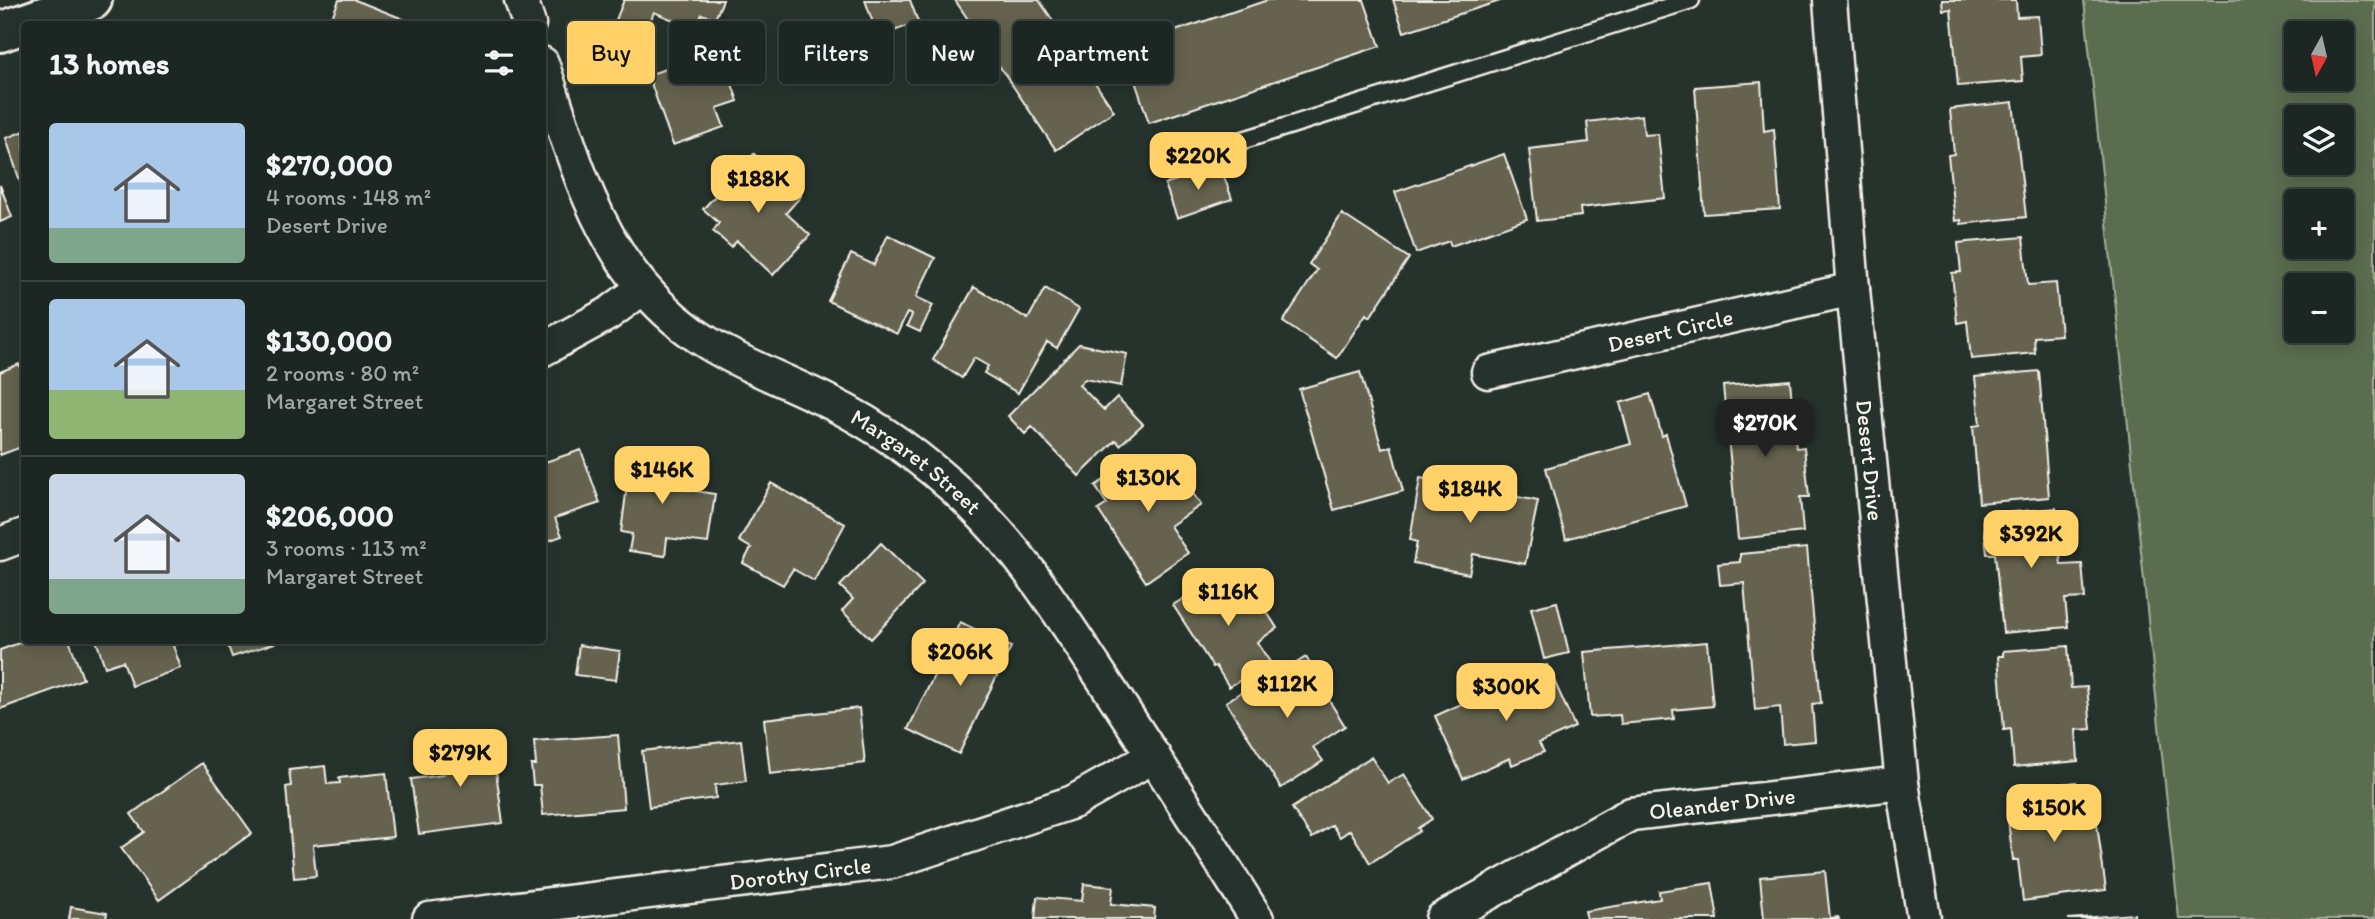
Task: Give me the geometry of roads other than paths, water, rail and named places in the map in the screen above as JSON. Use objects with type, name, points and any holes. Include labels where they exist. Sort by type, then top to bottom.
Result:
[{"type":"street","points":[[32,21],[92,0]]},
{"type":"street","points":[[521,0],[528,21]]},
{"type":"street","name":"Desert Drive","points":[[1830,0],[1853,289],[1902,783],[1924,919]]},
{"type":"street","points":[[0,32],[21,25]]},
{"type":"street","name":"Margaret Street","points":[[546,75],[593,206],[643,288],[699,338],[728,356],[831,403],[905,448],[947,482],[1001,536],[1035,580],[1154,756],[1257,919]]},
{"type":"street","points":[[546,348],[608,314],[643,288]]},
{"type":"street","name":"Desert Circle","points":[[1488,372],[1853,289]]},
{"type":"street","points":[[0,544],[21,536]]},
{"type":"street","name":"Dorothy Circle","points":[[429,919],[891,862],[1073,802],[1154,756]]},
{"type":"street","name":"Oleander Drive","points":[[1442,919],[1631,814],[1902,783]]},
{"type":"lane","points":[[1170,163],[1691,0]]}]
